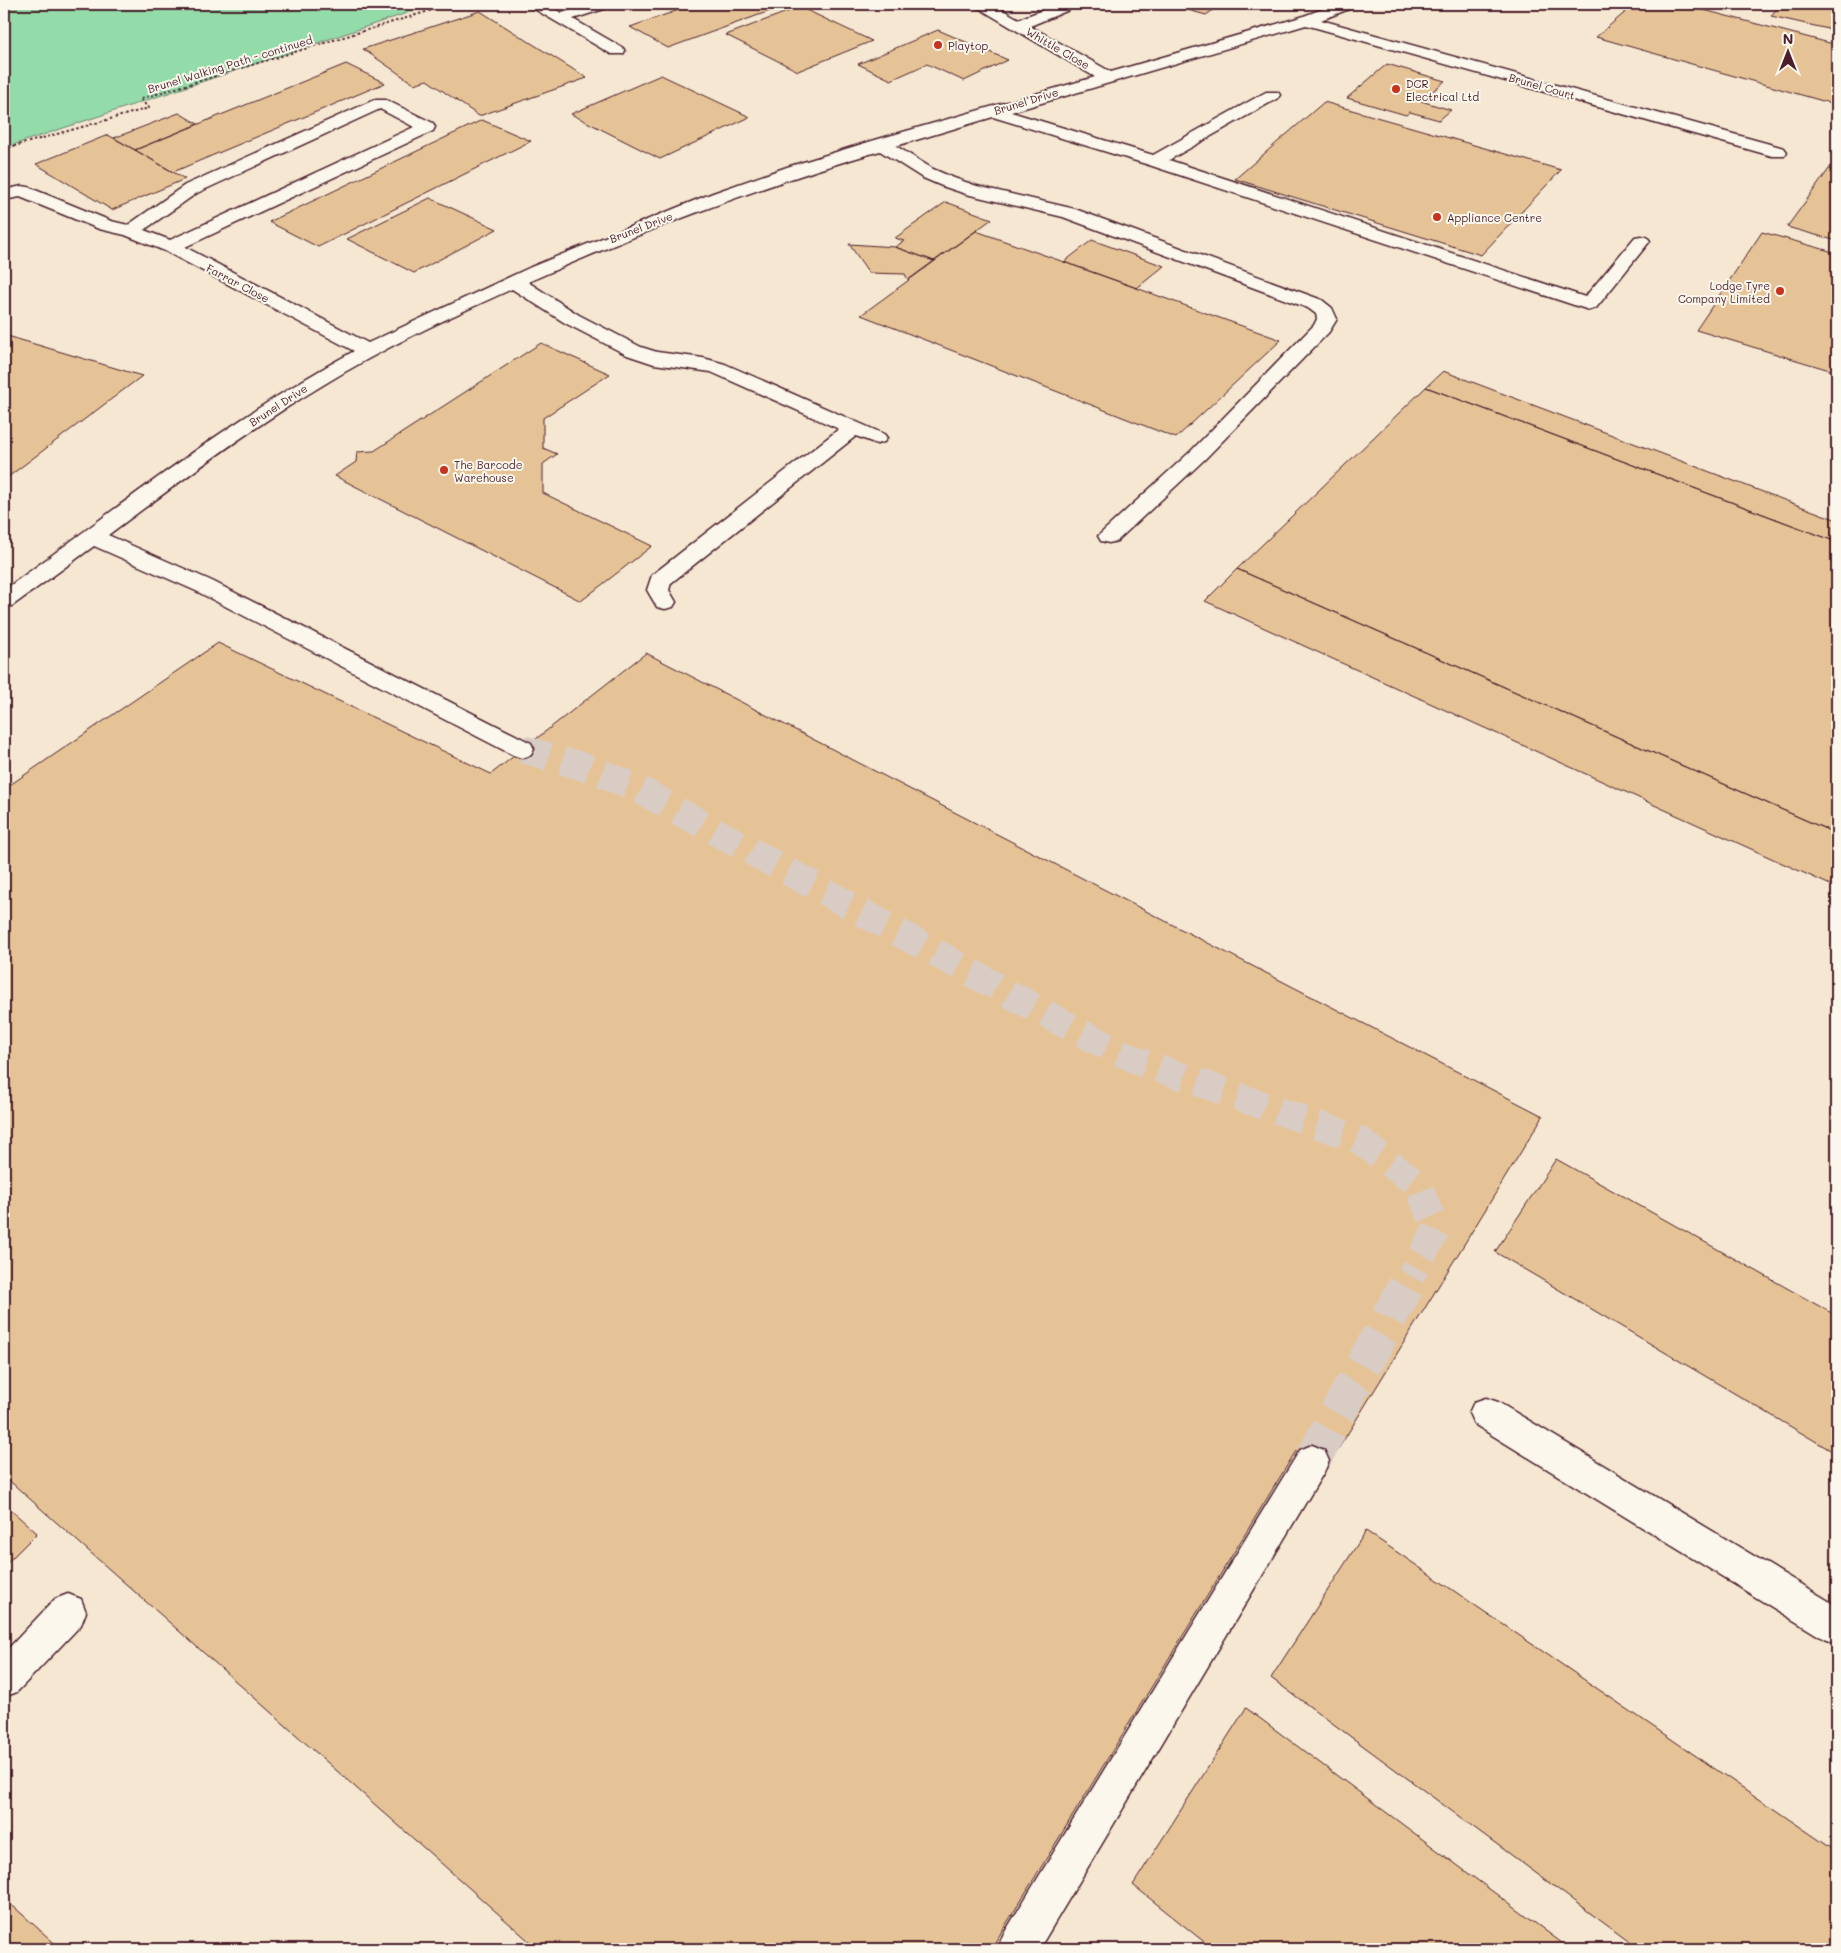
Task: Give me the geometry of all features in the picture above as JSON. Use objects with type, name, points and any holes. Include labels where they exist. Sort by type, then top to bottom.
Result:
[{"type":"street","points":[[536,4],[617,51]]},
{"type":"street","points":[[562,18],[605,4]]},
{"type":"street","name":"Whittle Close","points":[[982,4],[1107,77]]},
{"type":"street","points":[[1018,24],[1067,4]]},
{"type":"street","name":"Brunel Drive","points":[[4,601],[266,412],[368,352],[579,252],[728,193],[990,111],[1306,20],[1349,4]]},
{"type":"street","name":"Brunel Court","points":[[1306,20],[1778,152]]},
{"type":"street","points":[[1156,161],[1272,95]]},
{"type":"street","points":[[131,231],[191,189],[380,103],[427,126],[171,247]]},
{"type":"street","points":[[990,111],[1156,161],[1589,304],[1641,241]]},
{"type":"street","points":[[881,144],[927,173],[948,182],[972,190],[1069,212],[1315,304],[1325,312],[1327,319],[1322,328],[1198,454],[1109,536]]},
{"type":"street","name":"Farrar Close","points":[[4,195],[22,191],[105,225],[131,231],[171,247],[368,352]]},
{"type":"street","points":[[514,282],[572,319],[634,352],[654,358],[703,364],[718,368],[878,438]]},
{"type":"street","points":[[665,602],[658,590],[660,580],[853,428]]},
{"type":"street","points":[[93,537],[204,586],[522,749]]},
{"type":"street","points":[[1486,1413],[1837,1626]]},
{"type":"street","points":[[1016,1949],[1312,1461]]},
{"type":"street","points":[[4,1679],[68,1612]]},
{"type":"path","name":"Brunel Walking Path - continued","points":[[4,149],[149,108],[140,99],[452,4]]},
{"type":"shaded area","points":[[434,4],[1837,4],[1837,1949],[4,1949],[4,149]]},
{"type":"green space","points":[[4,4],[434,4],[4,148]]},
{"type":"building","points":[[555,4],[596,4],[570,13]]},
{"type":"building","points":[[696,4],[789,4],[668,48],[630,27]]},
{"type":"building","points":[[1166,4],[1222,4],[1206,15]]},
{"type":"building","points":[[1635,4],[1681,4],[1837,45],[1837,105],[1596,37]]},
{"type":"building","points":[[1780,4],[1837,4],[1837,31],[1771,16]]},
{"type":"building","points":[[800,7],[872,41],[798,71],[726,35]]},
{"type":"building","points":[[480,11],[587,78],[479,116],[427,80],[414,84],[363,49]]},
{"type":"building","name":"Playtop","points":[[938,30],[1008,60],[964,81],[927,64],[891,80],[858,64]]},
{"type":"building","points":[[346,64],[385,83],[173,172],[135,150]]},
{"type":"building","name":"DCR Electrical Ltd","points":[[1387,64],[1445,81],[1421,101],[1451,110],[1439,120],[1410,112],[1406,115],[1347,98]]},
{"type":"building","points":[[661,75],[750,117],[660,159],[571,114]]},
{"type":"building","name":"Appliance Centre","points":[[1324,102],[1561,170],[1481,255],[1235,179]]},
{"type":"building","points":[[179,113],[198,124],[135,150],[114,138]]},
{"type":"building","points":[[482,120],[531,141],[318,247],[269,222]]},
{"type":"building","points":[[108,135],[185,179],[112,210],[36,164]]},
{"type":"building","points":[[1837,158],[1837,241],[1787,227]]},
{"type":"building","points":[[430,198],[497,229],[414,273],[347,239]]},
{"type":"building","points":[[946,202],[992,219],[934,261],[895,247],[904,241],[895,238]]},
{"type":"building","points":[[976,231],[1281,340],[1176,438],[861,315]]},
{"type":"building","name":"Lodge Tyre Company Limited","points":[[1762,232],[1837,253],[1837,364],[1833,371],[1696,330]]},
{"type":"building","points":[[1092,240],[1164,266],[1137,288],[1064,262]]},
{"type":"building","points":[[849,244],[895,247],[934,261],[908,280],[905,274],[869,273]]},
{"type":"building","points":[[4,335],[142,376],[4,480]]},
{"type":"building","name":"The Barcode Warehouse","points":[[541,343],[610,374],[543,418],[543,448],[557,454],[543,464],[543,493],[652,546],[581,601],[335,476],[356,462],[357,452],[374,451]]},
{"type":"building","points":[[1443,371],[1837,520],[1837,542],[1426,387]]},
{"type":"building","points":[[1426,387],[1837,542],[1837,834],[1237,569]]},
{"type":"building","points":[[1237,569],[1837,834],[1837,888],[1205,601]]},
{"type":"building","points":[[218,643],[491,774],[646,653],[1543,1116],[1326,1469],[1296,1451],[991,1949],[538,1949],[4,1476],[4,789]]},
{"type":"building","points":[[1556,1159],[1837,1316],[1837,1454],[1495,1252]]},
{"type":"building","points":[[4,1504],[37,1533],[4,1566]]},
{"type":"building","points":[[1366,1531],[1837,1852],[1837,1949],[1639,1949],[1271,1678]]},
{"type":"building","points":[[1246,1708],[1570,1949],[1213,1949],[1133,1885]]},
{"type":"building","points":[[4,1898],[61,1949],[4,1949]]},
{"type":"tunnel","points":[[522,749],[584,767],[631,785],[1079,1032],[1138,1061],[1358,1139],[1418,1185],[1436,1230],[1411,1276]]},
{"type":"tunnel","points":[[1312,1461],[1412,1275]]},
{"type":"place","name":"Playtop","points":[[938,45]]},
{"type":"place","name":"DCR Electrical Ltd","points":[[1396,89]]},
{"type":"place","name":"Appliance Centre","points":[[1437,217]]},
{"type":"place","name":"Lodge Tyre Company Limited","points":[[1780,291]]},
{"type":"place","name":"The Barcode Warehouse","points":[[444,470]]}]
